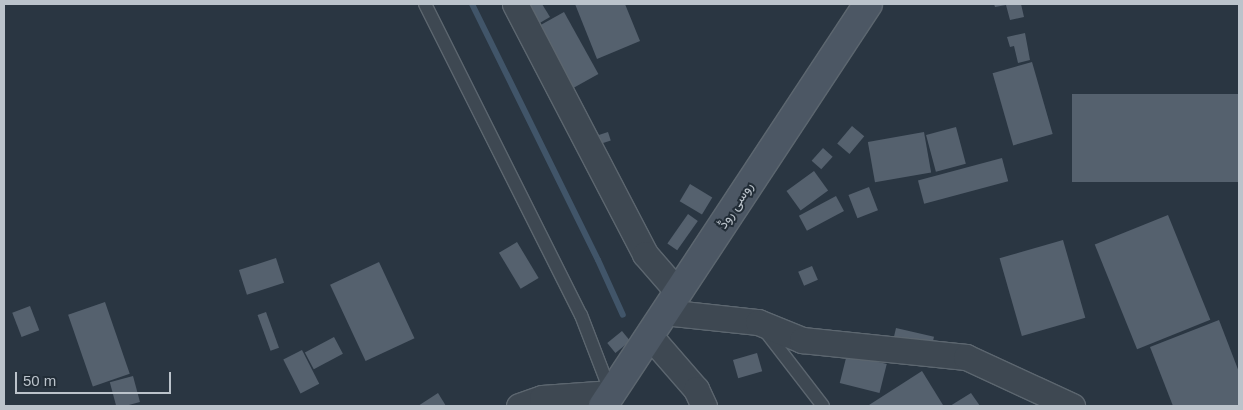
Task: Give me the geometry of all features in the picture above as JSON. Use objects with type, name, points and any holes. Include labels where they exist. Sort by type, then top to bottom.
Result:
[{"type":"main road","name":"روسی روڈ","points":[[611,402],[649,335],[868,4]]},
{"type":"street","points":[[515,4],[671,302],[758,322],[802,340],[966,357],[1072,406]]},
{"type":"street","points":[[649,335],[696,389],[704,406]]},
{"type":"street","points":[[518,406],[542,398],[611,402]]},
{"type":"lane","points":[[425,4],[580,315],[611,402]]},
{"type":"lane","points":[[758,322],[823,406]]},
{"type":"building","points":[[517,4],[542,4],[550,17],[531,28]]},
{"type":"building","points":[[575,4],[625,4],[640,41],[597,59]]},
{"type":"building","points":[[994,4],[1021,4],[1024,17],[1010,20],[1006,5],[995,7]]},
{"type":"building","points":[[564,12],[598,74],[565,93],[531,30]]},
{"type":"building","points":[[1025,33],[1030,60],[1018,63],[1014,46],[1010,47],[1007,37]]},
{"type":"building","points":[[1032,62],[1053,134],[1013,145],[993,73]]},
{"type":"building","points":[[1072,94],[1239,94],[1239,182],[1072,182]]},
{"type":"building","points":[[852,126],[864,136],[849,154],[837,144]]},
{"type":"building","points":[[956,127],[966,164],[936,172],[926,135]]},
{"type":"building","points":[[608,132],[611,141],[591,147],[588,138]]},
{"type":"building","points":[[924,132],[931,172],[875,182],[868,142]]},
{"type":"building","points":[[823,148],[833,157],[821,169],[812,161]]},
{"type":"building","points":[[1002,158],[1008,181],[924,204],[918,181]]},
{"type":"building","points":[[814,171],[828,190],[801,210],[786,191]]},
{"type":"building","points":[[690,184],[712,197],[702,215],[680,201]]},
{"type":"building","points":[[869,187],[878,210],[857,218],[848,195]]},
{"type":"building","points":[[836,196],[844,211],[807,231],[799,216]]},
{"type":"building","points":[[688,214],[698,221],[677,250],[667,243]]},
{"type":"building","points":[[1168,215],[1210,320],[1137,349],[1095,245]]},
{"type":"building","points":[[1063,240],[1085,318],[1022,336],[1000,258]]},
{"type":"building","points":[[517,242],[539,278],[521,289],[499,253]]},
{"type":"building","points":[[276,258],[284,283],[247,295],[239,270]]},
{"type":"building","points":[[379,262],[414,338],[366,361],[330,285]]},
{"type":"building","points":[[812,266],[818,280],[804,286],[798,272]]},
{"type":"building","points":[[105,302],[130,374],[93,387],[68,315]]},
{"type":"building","points":[[30,306],[39,330],[22,337],[12,313]]},
{"type":"building","points":[[266,312],[279,348],[271,351],[258,315]]},
{"type":"building","points":[[1219,320],[1239,372],[1239,406],[1173,406],[1150,347]]},
{"type":"building","points":[[896,328],[934,337],[931,351],[893,343]]},
{"type":"building","points":[[622,331],[630,341],[615,353],[607,343]]},
{"type":"building","points":[[334,337],[343,354],[314,369],[305,352]]},
{"type":"building","points":[[302,350],[319,384],[301,393],[283,360]]},
{"type":"building","points":[[757,353],[762,371],[738,378],[733,360]]},
{"type":"building","points":[[847,354],[887,364],[880,393],[840,383]]},
{"type":"building","points":[[922,371],[943,405],[869,406],[869,405]]},
{"type":"building","points":[[133,376],[140,402],[116,406],[110,382]]},
{"type":"building","points":[[438,393],[446,406],[418,406]]},
{"type":"building","points":[[971,393],[980,406],[950,406]]},
{"type":"waterway","points":[[472,4],[598,260],[623,315]]}]
